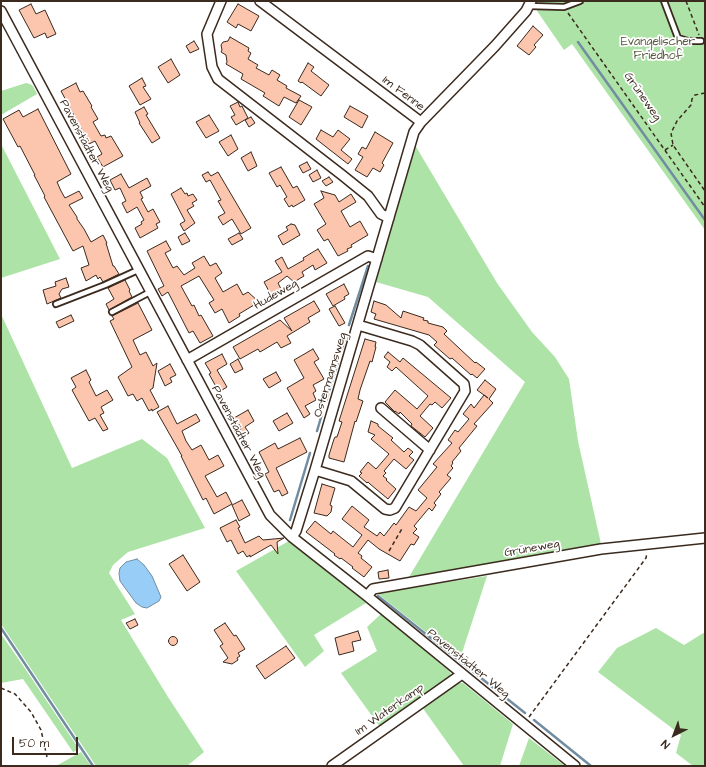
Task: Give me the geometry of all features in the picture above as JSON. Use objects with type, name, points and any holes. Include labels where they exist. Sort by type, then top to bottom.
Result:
[{"type":"street","points":[[221,1],[207,34],[212,67],[218,79],[368,196],[381,214],[389,218]]},
{"type":"street","name":"Im Fenne","points":[[260,1],[421,122],[495,46],[530,4]]},
{"type":"street","name":"Pavenstädter Weg","points":[[1,11],[270,515],[292,537],[367,596],[575,766]]},
{"type":"street","name":"Ostermannsweg","points":[[292,537],[296,531],[315,470],[414,132],[421,122]]},
{"type":"street","name":"Hudeweg","points":[[187,360],[368,256],[377,259]]},
{"type":"street","points":[[315,470],[351,481],[385,509],[390,510],[395,508],[465,391],[464,384],[420,344],[358,325]]},
{"type":"street","points":[[381,408],[430,450]]},
{"type":"street","name":"Grüneweg","points":[[367,596],[372,589],[601,549],[705,538]]},
{"type":"street","name":"Im Waterkamp","points":[[332,766],[462,674]]},
{"type":"lane","points":[[530,4],[564,7],[580,1]]},
{"type":"lane","points":[[664,1],[678,38],[688,41],[701,40]]},
{"type":"lane","points":[[56,304],[105,285],[138,270]]},
{"type":"lane","points":[[112,312],[150,292]]},
{"type":"path","points":[[686,1],[701,40]]},
{"type":"path","name":"Grüneweg","points":[[564,7],[705,208]]},
{"type":"path","points":[[705,93],[695,95],[692,99],[691,105],[677,121],[671,133],[673,145],[705,191]]},
{"type":"path","points":[[665,150],[673,145]]},
{"type":"path","points":[[389,551],[403,527]]},
{"type":"path","points":[[524,724],[646,558],[649,543]]},
{"type":"path","points":[[1,688],[14,694],[31,712],[41,730],[47,757]]},
{"type":"green space","name":"Evangelischer Friedhof","points":[[540,1],[705,1],[705,230],[572,44],[564,50],[537,11]]},
{"type":"green space","points":[[26,83],[33,86],[37,94],[1,115],[1,91]]},
{"type":"green space","points":[[1,144],[60,259],[1,278]]},
{"type":"green space","points":[[415,145],[497,283],[532,332],[555,357],[569,379],[578,441],[601,544],[409,577],[525,382],[428,297],[376,282]]},
{"type":"green space","points":[[1,314],[72,468],[142,439],[167,458],[205,528],[128,552],[113,565],[109,573],[135,614],[121,620],[204,752],[187,766],[96,766],[1,624]]},
{"type":"green space","points":[[289,541],[366,603],[314,635],[324,651],[305,667],[236,571]]},
{"type":"green space","points":[[487,576],[460,659],[377,593]]},
{"type":"green space","points":[[381,614],[451,674],[449,678],[380,727],[341,673],[377,651],[367,627]]},
{"type":"green space","points":[[656,628],[684,645],[705,632],[705,766],[693,766],[676,753],[681,735],[598,672],[617,648]]},
{"type":"green space","points":[[1,634],[79,749],[73,752],[23,679],[1,683]]},
{"type":"green space","points":[[463,683],[513,724],[500,766],[464,766],[422,707],[454,685]]},
{"type":"green space","points":[[529,738],[565,766],[519,766]]},
{"type":"green space","points":[[81,752],[91,766],[56,766]]},
{"type":"water","points":[[137,559],[144,565],[152,576],[161,597],[159,601],[147,608],[136,603],[120,581],[120,568],[126,562]]},
{"type":"building","points":[[31,4],[36,14],[45,10],[56,34],[47,38],[45,33],[34,38],[19,10]]},
{"type":"building","points":[[238,4],[259,16],[251,31],[238,24],[236,28],[227,22]]},
{"type":"building","points":[[533,26],[543,35],[534,45],[536,47],[529,55],[517,46]]},
{"type":"building","points":[[230,37],[249,48],[248,51],[251,53],[248,59],[258,65],[256,68],[269,75],[272,70],[280,75],[277,80],[287,86],[286,88],[301,96],[296,103],[284,97],[279,106],[263,96],[265,93],[241,79],[243,74],[226,64],[226,55],[221,52],[221,45],[223,42],[228,41]]},
{"type":"building","points":[[194,41],[199,49],[190,53],[186,46]]},
{"type":"building","points":[[171,59],[180,75],[168,83],[158,67]]},
{"type":"building","points":[[308,63],[314,67],[311,71],[329,85],[321,96],[302,82],[301,83],[298,81]]},
{"type":"building","points":[[142,78],[146,86],[143,87],[151,99],[140,105],[129,86]]},
{"type":"building","points":[[76,83],[80,92],[83,91],[92,106],[91,107],[98,119],[93,122],[101,136],[105,135],[106,138],[111,136],[123,156],[103,167],[97,157],[102,154],[95,141],[89,144],[61,91]]},
{"type":"building","points":[[299,100],[312,107],[301,125],[289,117]]},
{"type":"building","points":[[238,102],[240,107],[242,106],[248,118],[236,125],[231,117],[235,115],[230,106]]},
{"type":"building","points":[[350,106],[368,116],[362,128],[344,117]]},
{"type":"building","points":[[144,107],[148,114],[146,115],[160,138],[152,143],[139,123],[135,112]]},
{"type":"building","points":[[38,109],[71,174],[57,182],[61,191],[65,198],[79,191],[83,198],[69,205],[91,242],[103,235],[107,243],[113,266],[119,274],[103,282],[100,277],[98,279],[96,275],[86,281],[81,268],[89,265],[83,246],[73,251],[44,197],[45,196],[20,146],[18,147],[3,119],[19,110],[23,117]]},
{"type":"building","points":[[209,115],[219,131],[206,138],[196,122]]},
{"type":"building","points":[[251,117],[255,123],[249,127],[245,120]]},
{"type":"building","points":[[321,130],[333,137],[338,130],[350,139],[341,150],[352,159],[348,164],[316,139]]},
{"type":"building","points":[[375,132],[393,143],[382,163],[384,165],[380,172],[373,168],[367,177],[355,170],[363,157],[358,154],[362,147],[366,149]]},
{"type":"building","points":[[231,135],[238,149],[228,156],[219,142]]},
{"type":"building","points":[[251,152],[257,166],[248,171],[241,158]]},
{"type":"building","points":[[307,162],[311,169],[303,173],[299,166]]},
{"type":"building","points":[[281,167],[293,188],[297,186],[305,200],[293,207],[292,205],[289,207],[284,199],[287,197],[280,185],[277,187],[269,173]]},
{"type":"building","points":[[317,170],[321,178],[313,182],[309,175]]},
{"type":"building","points":[[208,172],[211,176],[218,172],[251,228],[241,234],[232,219],[223,225],[218,217],[225,213],[218,201],[221,200],[210,180],[206,182],[202,175]]},
{"type":"building","points":[[121,174],[129,188],[147,178],[151,186],[140,192],[143,198],[141,199],[148,212],[153,209],[160,222],[156,224],[158,228],[140,238],[135,228],[142,224],[141,222],[144,220],[137,207],[127,213],[122,203],[126,201],[120,188],[115,190],[110,180]]},
{"type":"building","points":[[329,177],[333,182],[326,186],[322,181]]},
{"type":"building","points":[[181,188],[185,194],[187,193],[188,196],[193,194],[197,200],[192,203],[194,206],[187,210],[195,223],[184,231],[180,224],[185,221],[171,194]]},
{"type":"building","points":[[321,191],[335,195],[339,202],[351,194],[356,202],[341,211],[350,227],[360,221],[368,235],[351,245],[352,247],[347,249],[348,251],[338,256],[328,239],[324,241],[317,230],[326,224],[314,204],[324,198]]},
{"type":"building","points":[[291,224],[295,225],[300,235],[283,245],[278,236],[288,230],[286,227]]},
{"type":"building","points":[[185,233],[190,241],[182,245],[178,237]]},
{"type":"building","points":[[239,233],[243,239],[232,245],[228,239]]},
{"type":"building","points":[[166,241],[171,250],[165,253],[173,268],[177,266],[184,275],[195,268],[192,263],[204,256],[210,266],[216,263],[222,273],[215,278],[223,292],[237,284],[243,295],[248,292],[259,302],[239,314],[240,316],[229,323],[222,309],[215,313],[209,303],[214,300],[199,276],[181,286],[192,306],[194,305],[199,316],[201,315],[213,336],[200,343],[193,331],[189,333],[168,292],[162,296],[158,289],[164,286],[147,251]]},
{"type":"building","points":[[318,249],[327,263],[315,270],[313,265],[302,272],[304,276],[294,282],[287,276],[278,283],[281,289],[271,295],[264,282],[282,272],[275,261],[282,257],[288,269],[304,260],[303,258]]},
{"type":"building","points":[[66,278],[69,287],[62,289],[59,294],[61,298],[47,304],[43,290],[56,286],[55,282]]},
{"type":"building","points":[[125,280],[132,297],[109,310],[106,304],[114,299],[108,288]]},
{"type":"building","points":[[344,284],[349,294],[344,297],[345,299],[333,306],[326,294]]},
{"type":"building","points":[[314,301],[320,311],[308,318],[310,322],[287,336],[291,343],[281,348],[277,342],[260,352],[258,349],[240,359],[233,347],[280,320],[292,331],[284,318]]},
{"type":"building","points":[[374,301],[386,305],[401,318],[403,311],[424,318],[423,320],[428,321],[428,323],[443,327],[447,331],[444,334],[475,363],[476,362],[485,369],[477,378],[472,374],[471,375],[452,358],[450,359],[434,345],[437,342],[429,335],[374,319],[376,314],[371,312]]},
{"type":"building","points":[[138,303],[152,330],[133,340],[140,355],[146,352],[153,366],[157,363],[153,388],[150,390],[159,407],[152,411],[152,409],[149,411],[142,398],[137,401],[133,394],[128,396],[118,377],[132,367],[110,321],[114,319],[112,316]]},
{"type":"building","points":[[335,306],[345,323],[339,326],[329,309]]},
{"type":"building","points":[[71,315],[74,321],[59,328],[56,322]]},
{"type":"building","points":[[365,339],[376,342],[376,347],[372,362],[370,361],[360,390],[358,399],[363,401],[356,422],[355,421],[344,462],[329,458],[329,455],[334,439],[337,437],[342,422],[339,421]]},
{"type":"building","points":[[313,349],[319,359],[314,362],[324,379],[313,385],[316,391],[313,393],[316,400],[305,406],[310,414],[304,418],[287,388],[304,378],[294,360]]},
{"type":"building","points":[[388,352],[400,362],[403,358],[451,398],[442,408],[435,402],[432,405],[430,404],[420,416],[433,428],[425,437],[411,426],[412,424],[400,412],[399,414],[395,412],[385,402],[395,390],[417,409],[428,396],[396,367],[392,371],[387,367],[390,362],[384,357]]},
{"type":"building","points":[[222,354],[227,364],[217,370],[227,387],[219,392],[205,363]]},
{"type":"building","points":[[238,359],[243,369],[235,373],[230,364]]},
{"type":"building","points":[[170,364],[176,375],[170,378],[172,382],[165,386],[158,371]]},
{"type":"building","points":[[86,370],[91,380],[89,382],[96,396],[107,390],[113,400],[101,407],[104,413],[100,415],[108,429],[103,431],[95,418],[89,421],[72,390],[76,387],[71,378]]},
{"type":"building","points":[[276,372],[281,381],[269,388],[263,379]]},
{"type":"building","points":[[485,380],[496,389],[489,399],[493,403],[474,424],[477,426],[459,448],[461,451],[452,462],[453,463],[451,466],[453,468],[447,475],[451,478],[439,492],[441,494],[434,503],[436,505],[432,511],[429,508],[414,526],[417,529],[413,533],[419,537],[414,545],[411,544],[400,561],[379,549],[368,540],[358,553],[362,556],[361,558],[372,567],[364,577],[306,532],[315,521],[331,534],[333,531],[353,547],[362,535],[342,519],[352,506],[369,520],[364,527],[377,536],[380,532],[384,536],[394,523],[396,525],[409,507],[416,511],[427,498],[418,490],[437,467],[433,464],[452,443],[448,440],[455,430],[458,432],[469,419],[463,414],[471,404],[474,408],[484,395],[477,390]]},
{"type":"building","points":[[168,406],[177,424],[196,414],[200,421],[182,431],[186,441],[192,450],[201,445],[209,460],[218,455],[224,466],[205,476],[217,497],[226,492],[232,504],[214,514],[206,498],[203,500],[182,456],[157,412]]},
{"type":"building","points":[[248,410],[254,421],[245,427],[249,433],[243,437],[239,430],[241,429],[234,418]]},
{"type":"building","points":[[287,413],[293,423],[279,431],[273,421]]},
{"type":"building","points":[[371,421],[378,424],[378,426],[393,438],[391,440],[404,452],[408,448],[413,452],[409,456],[414,460],[406,469],[394,459],[384,471],[386,473],[383,476],[396,489],[388,499],[359,476],[362,473],[360,472],[368,462],[376,469],[389,454],[371,439],[375,435],[368,432]]},
{"type":"building","points":[[300,438],[307,452],[276,468],[288,493],[282,496],[279,490],[274,492],[265,474],[269,472],[259,452],[275,443],[278,449]]},
{"type":"building","points":[[322,484],[335,488],[330,505],[332,506],[331,512],[327,516],[314,513]]},
{"type":"building","points":[[242,500],[250,515],[239,521],[232,505]]},
{"type":"building","points":[[236,520],[245,543],[259,536],[263,540],[284,538],[277,542],[278,554],[271,545],[250,557],[250,555],[247,557],[243,551],[238,554],[231,540],[227,542],[220,528]]},
{"type":"building","points":[[183,555],[200,582],[187,591],[169,564]]},
{"type":"building","points":[[388,570],[389,578],[379,579],[378,572]]},
{"type":"building","points":[[135,619],[138,625],[130,629],[126,623]]},
{"type":"building","points":[[225,623],[234,636],[236,635],[245,649],[238,653],[240,656],[237,658],[238,660],[232,664],[223,662],[228,658],[220,646],[223,644],[214,630]]},
{"type":"building","points":[[358,631],[361,640],[352,642],[354,651],[339,655],[335,638]]},
{"type":"building","points":[[171,637],[175,637],[177,641],[175,645],[171,645],[169,643],[169,639]]},
{"type":"building","points":[[286,646],[295,658],[265,679],[256,666]]},
{"type":"waterway","points":[[578,42],[705,220]]},
{"type":"waterway","points":[[349,325],[368,266]]},
{"type":"waterway","points":[[342,349],[345,338]]},
{"type":"waterway","points":[[326,401],[338,362]]},
{"type":"waterway","points":[[317,431],[322,414]]},
{"type":"waterway","points":[[290,520],[310,453]]},
{"type":"waterway","points":[[378,596],[525,713]]},
{"type":"waterway","points":[[1,628],[93,766]]},
{"type":"waterway","points":[[534,720],[591,766]]}]
